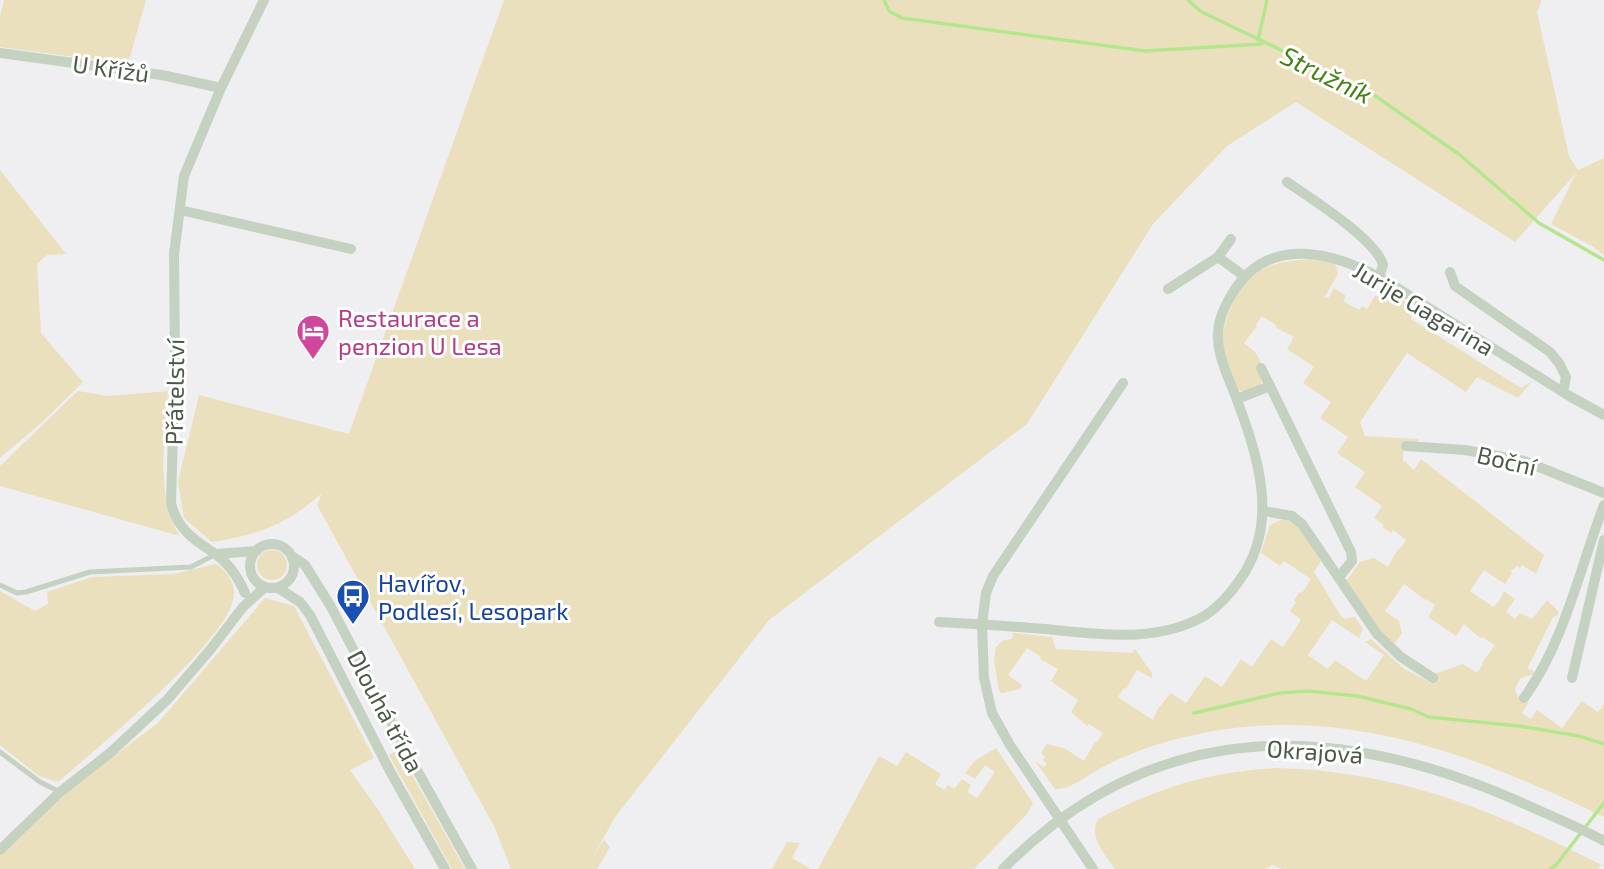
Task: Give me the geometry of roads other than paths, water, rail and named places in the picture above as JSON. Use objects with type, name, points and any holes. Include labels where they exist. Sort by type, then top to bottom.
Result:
[{"type":"street","name":"Přátelství","points":[[245,593],[237,576],[228,566],[185,532],[171,503],[175,359],[174,254],[184,176],[221,88],[264,0]]},
{"type":"street","name":"U Křížů","points":[[0,53],[162,75],[221,88]]},
{"type":"street","points":[[1287,182],[1345,224],[1378,254],[1383,265],[1379,277]]},
{"type":"street","points":[[180,210],[351,249]]},
{"type":"street","points":[[1168,289],[1218,257],[1231,239]]},
{"type":"street","name":"Jurije Gagarina","points":[[939,622],[1116,635],[1149,634],[1182,626],[1220,604],[1253,560],[1264,511],[1260,472],[1221,354],[1218,334],[1228,300],[1244,276],[1276,258],[1306,253],[1339,259],[1379,277],[1604,415]]},
{"type":"street","points":[[1218,257],[1244,276]]},
{"type":"street","points":[[1450,272],[1455,286],[1555,358],[1566,377],[1563,392]]},
{"type":"street","points":[[1261,368],[1351,552],[1352,561],[1339,577]]},
{"type":"street","points":[[1093,869],[1010,745],[992,713],[984,678],[982,624],[986,593],[993,576],[1123,383]]},
{"type":"street","points":[[1237,399],[1270,386]]},
{"type":"street","name":"Boční","points":[[1406,446],[1465,450],[1524,461],[1604,492]]},
{"type":"street","points":[[1524,698],[1542,671],[1557,639],[1604,507]]},
{"type":"street","points":[[1264,511],[1292,516],[1302,524],[1383,642],[1433,678]]},
{"type":"street","points":[[1572,678],[1604,540]]},
{"type":"street","points":[[228,566],[252,575],[265,587],[278,588],[294,573],[293,557],[283,546],[276,544],[264,545],[256,551],[251,559],[252,575],[243,607]]},
{"type":"street","points":[[216,554],[256,551]]},
{"type":"street","name":"Dlouhá třída","points":[[293,557],[305,565],[330,605],[472,869]]},
{"type":"street","points":[[0,850],[60,792],[110,752],[167,700],[243,607],[265,587]]},
{"type":"street","name":"Dlouhá třída","points":[[278,588],[300,602],[310,615],[391,772],[445,869]]},
{"type":"street","name":"Okrajová","points":[[1003,869],[1059,817],[1112,786],[1177,760],[1242,747],[1309,745],[1393,758],[1482,785],[1604,841]]},
{"type":"lane","points":[[0,585],[17,593],[26,592],[90,572],[179,569],[216,554]]},
{"type":"lane","points":[[0,752],[40,782],[60,792]]},
{"type":"waterway","name":"Stružník","points":[[884,0],[889,11],[902,18],[1145,51],[1262,44]]},
{"type":"waterway","name":"Stružník","points":[[1188,0],[1200,11],[1374,95],[1460,155],[1539,223],[1604,260]]},
{"type":"waterway","points":[[1258,40],[1267,0]]},
{"type":"waterway","points":[[1194,713],[1280,693],[1308,691],[1357,696],[1411,709],[1429,717],[1519,726],[1579,736],[1604,744]]},
{"type":"waterway","points":[[1550,869],[1556,865],[1604,803]]},
{"type":"place","name":"Restaurace a penzion U Lesa","points":[[313,361]]},
{"type":"place","name":"Havířov, Podlesí, Lesopark","points":[[353,626]]}]
